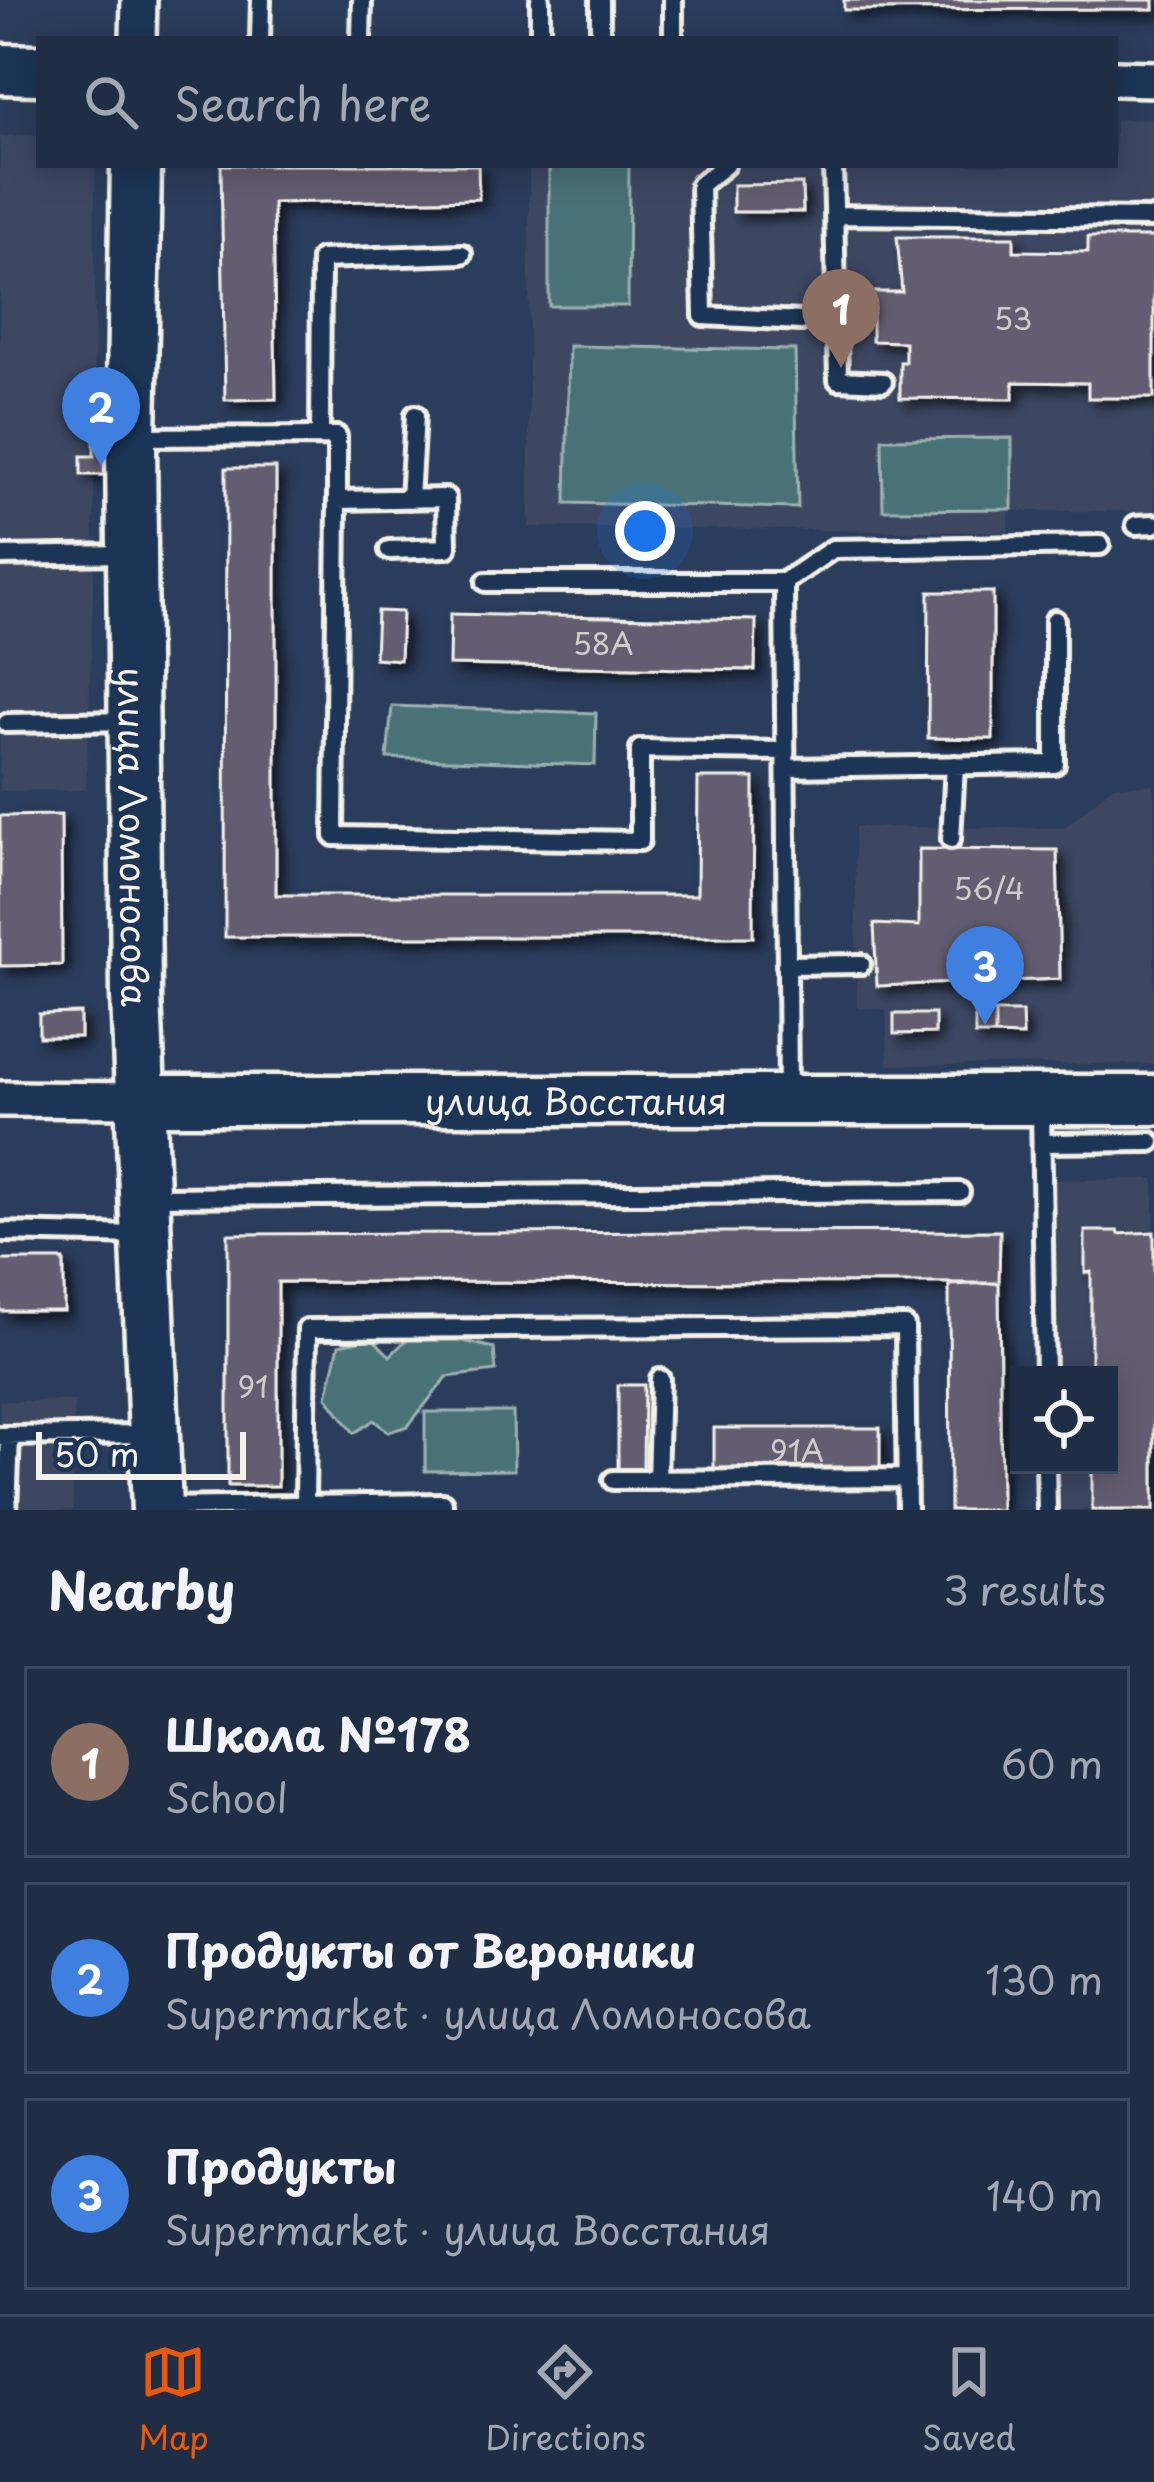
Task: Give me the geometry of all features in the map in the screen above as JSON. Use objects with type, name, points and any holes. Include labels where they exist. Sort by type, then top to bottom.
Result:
[{"type":"street","points":[[138,36],[140,0]]},
{"type":"street","points":[[0,69],[36,70]]},
{"type":"street","points":[[1118,78],[1154,79]]},
{"type":"street","name":"улица Ломоносова","points":[[136,168],[133,722],[141,1100],[158,1509]]},
{"type":"street","name":"улица Восстания","points":[[0,1099],[788,1098],[1042,1121],[1153,1121]]},
{"type":"lane","points":[[260,36],[261,0]]},
{"type":"lane","points":[[362,0],[362,36]]},
{"type":"lane","points":[[540,0],[540,36]]},
{"type":"lane","points":[[600,0],[600,36]]},
{"type":"lane","points":[[673,0],[673,36]]},
{"type":"lane","points":[[720,168],[700,185],[703,316],[801,321]]},
{"type":"lane","points":[[833,168],[838,380],[883,382]]},
{"type":"lane","points":[[836,215],[1154,218]]},
{"type":"lane","points":[[320,436],[321,259],[462,254]]},
{"type":"lane","points":[[410,499],[415,415]]},
{"type":"lane","points":[[131,437],[338,436],[334,836],[640,841],[640,749],[786,759],[1055,764],[1055,620]]},
{"type":"lane","points":[[337,500],[446,498],[448,548],[389,550]]},
{"type":"lane","points":[[486,582],[784,582],[833,549],[1100,545]]},
{"type":"lane","points":[[0,556],[132,554]]},
{"type":"lane","points":[[784,582],[788,1098]]},
{"type":"lane","points":[[7,723],[133,722]]},
{"type":"lane","points":[[951,838],[956,765]]},
{"type":"lane","points":[[786,964],[861,964]]},
{"type":"lane","points":[[1042,1121],[1045,1366]]},
{"type":"lane","points":[[0,1232],[148,1216],[960,1192]]},
{"type":"lane","points":[[305,1504],[307,1329],[905,1326],[907,1510]]},
{"type":"lane","points":[[657,1480],[660,1379]]},
{"type":"lane","points":[[7,1510],[5,1436],[155,1433]]},
{"type":"lane","points":[[1046,1474],[1047,1510]]},
{"type":"lane","points":[[613,1480],[907,1478]]},
{"type":"lane","points":[[158,1509],[443,1503],[443,1510]]},
{"type":"shaded area","points":[[1118,119],[1154,120],[1154,511],[1010,511],[1008,532],[529,527],[529,168],[1118,168]]},
{"type":"shaded area","points":[[36,135],[36,168],[95,168],[94,567],[86,790],[0,791],[0,136]]},
{"type":"shaded area","points":[[1154,785],[1154,1064],[888,1065],[886,1009],[857,1008],[855,827],[1064,828],[1112,786]]},
{"type":"shaded area","points":[[1154,1179],[1154,1510],[1056,1510],[1056,1474],[1118,1474],[1118,1366],[1056,1366],[1055,1180]]},
{"type":"shaded area","points":[[0,1401],[74,1401],[73,1510],[0,1510]]},
{"type":"green space","points":[[549,168],[629,168],[628,306],[549,306]]},
{"type":"green space","points":[[569,346],[795,350],[798,508],[566,503]]},
{"type":"green space","points":[[1012,438],[1012,509],[883,510],[882,439]]},
{"type":"green space","points":[[392,706],[596,713],[595,765],[387,758]]},
{"type":"green space","points":[[411,1335],[441,1336],[494,1348],[496,1371],[447,1377],[408,1426],[388,1432],[374,1420],[354,1433],[327,1397],[339,1345],[372,1338],[390,1356]]},
{"type":"green space","points":[[425,1412],[513,1412],[514,1470],[425,1471]]},
{"type":"building","points":[[844,0],[1154,0],[1154,9],[844,10]]},
{"type":"building","points":[[221,168],[478,168],[479,199],[273,203],[276,399],[225,400]]},
{"type":"building","points":[[802,184],[803,212],[733,212],[733,185]]},
{"type":"building","points":[[897,237],[1014,237],[1014,251],[1088,252],[1088,237],[1154,237],[1154,398],[1088,398],[1088,383],[1013,382],[1013,399],[900,398],[905,342],[872,341],[872,292],[902,292]]},
{"type":"building","points":[[94,429],[107,429],[107,475],[81,475],[81,456],[94,456]]},
{"type":"building","points":[[226,468],[276,468],[276,895],[697,895],[698,778],[754,778],[753,937],[225,937]]},
{"type":"building","points":[[929,592],[993,592],[993,739],[928,738]]},
{"type":"building","points":[[377,611],[402,612],[400,660],[375,658]]},
{"type":"building","points":[[450,614],[756,620],[755,670],[449,665]]},
{"type":"building","points":[[61,815],[62,965],[0,966],[0,816]]},
{"type":"building","points":[[919,849],[1057,850],[1060,979],[877,986],[874,924],[919,926]]},
{"type":"building","points":[[975,1012],[995,1012],[995,1035],[975,1035]]},
{"type":"building","points":[[995,1012],[1022,1012],[1023,1036],[995,1035]]},
{"type":"building","points":[[80,1013],[80,1037],[39,1037],[39,1014]]},
{"type":"building","points":[[894,1014],[935,1014],[935,1033],[894,1034]]},
{"type":"building","points":[[1000,1231],[999,1283],[278,1282],[278,1486],[228,1486],[228,1234]]},
{"type":"building","points":[[1085,1231],[1154,1232],[1154,1510],[1092,1510],[1092,1474],[1118,1474],[1118,1366],[1091,1366],[1091,1272],[1085,1273]]},
{"type":"building","points":[[0,1260],[64,1260],[64,1311],[0,1311]]},
{"type":"building","points":[[999,1283],[1001,1510],[950,1510],[949,1285]]},
{"type":"building","points":[[618,1385],[644,1385],[643,1470],[618,1470]]},
{"type":"building","points":[[714,1428],[880,1428],[880,1470],[714,1471]]},
{"type":"place","name":"Школа №178","points":[[841,368]]},
{"type":"place","name":"Продукты от Вероники","points":[[101,466]]},
{"type":"place","name":"Продукты","points":[[985,1025]]}]
